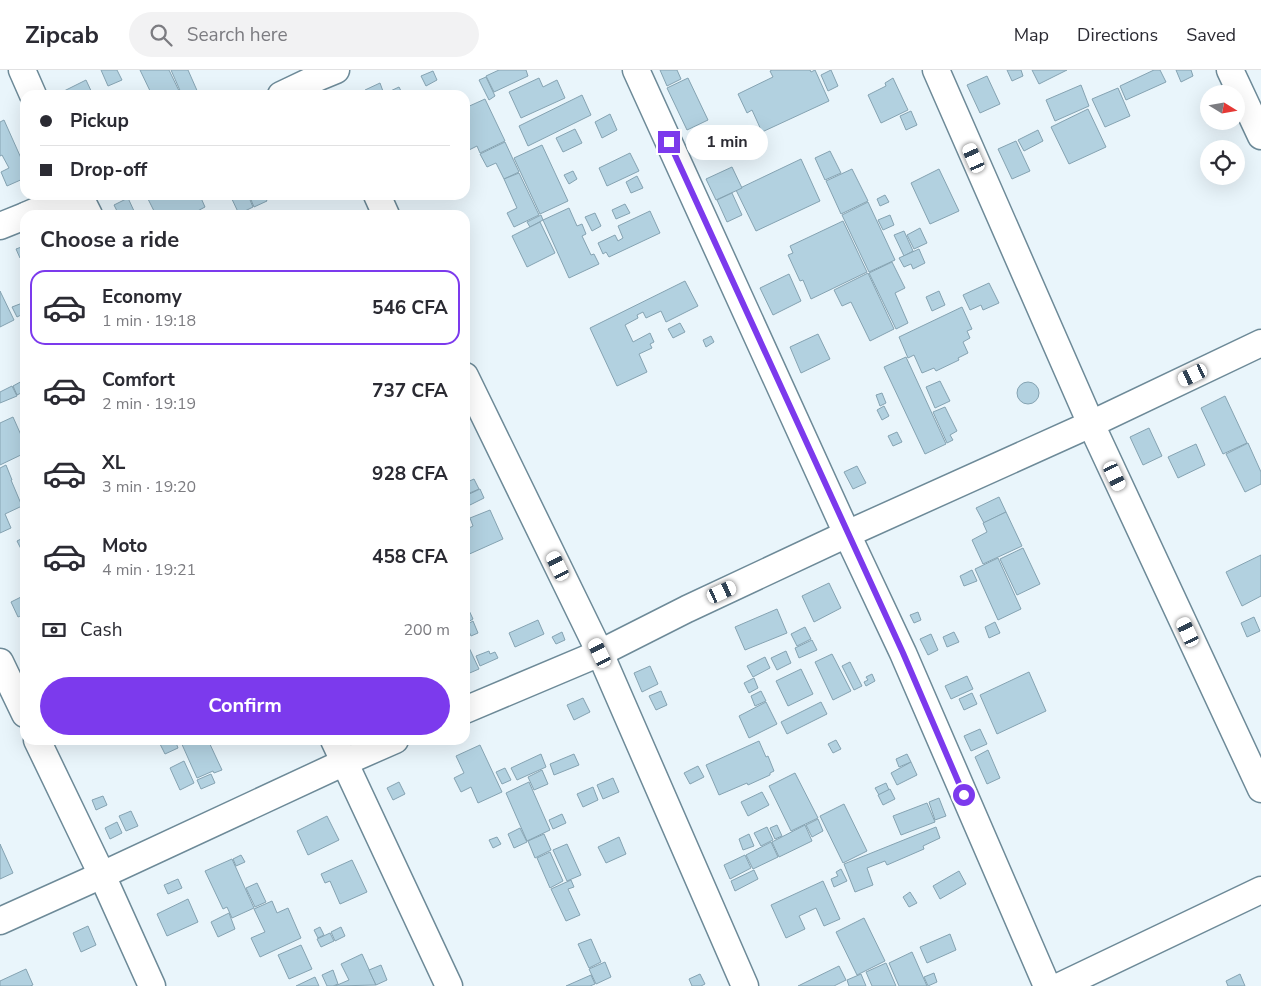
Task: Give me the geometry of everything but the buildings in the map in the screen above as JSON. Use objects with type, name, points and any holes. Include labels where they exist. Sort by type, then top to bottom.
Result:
[{"type":"street","points":[[636,70],[903,653],[1048,986]]},
{"type":"street","points":[[936,70],[1091,424],[1261,788]]},
{"type":"street","points":[[1230,70],[1261,136]]},
{"type":"street","points":[[294,90],[325,78]]},
{"type":"street","points":[[38,210],[62,200]]},
{"type":"street","points":[[0,226],[20,218]]},
{"type":"street","points":[[470,708],[600,653],[687,609],[847,534],[1091,424],[1261,343]]},
{"type":"street","points":[[470,386],[600,653],[745,986]]},
{"type":"street","points":[[0,662],[20,704]]},
{"type":"street","points":[[39,745],[102,875],[152,986]]},
{"type":"street","points":[[0,921],[102,875],[340,751],[370,745]]},
{"type":"street","points":[[340,751],[449,986]]},
{"type":"street","points":[[1060,986],[1261,890]]},
{"type":"route","points":[[669,142],[903,653],[964,795]]}]
